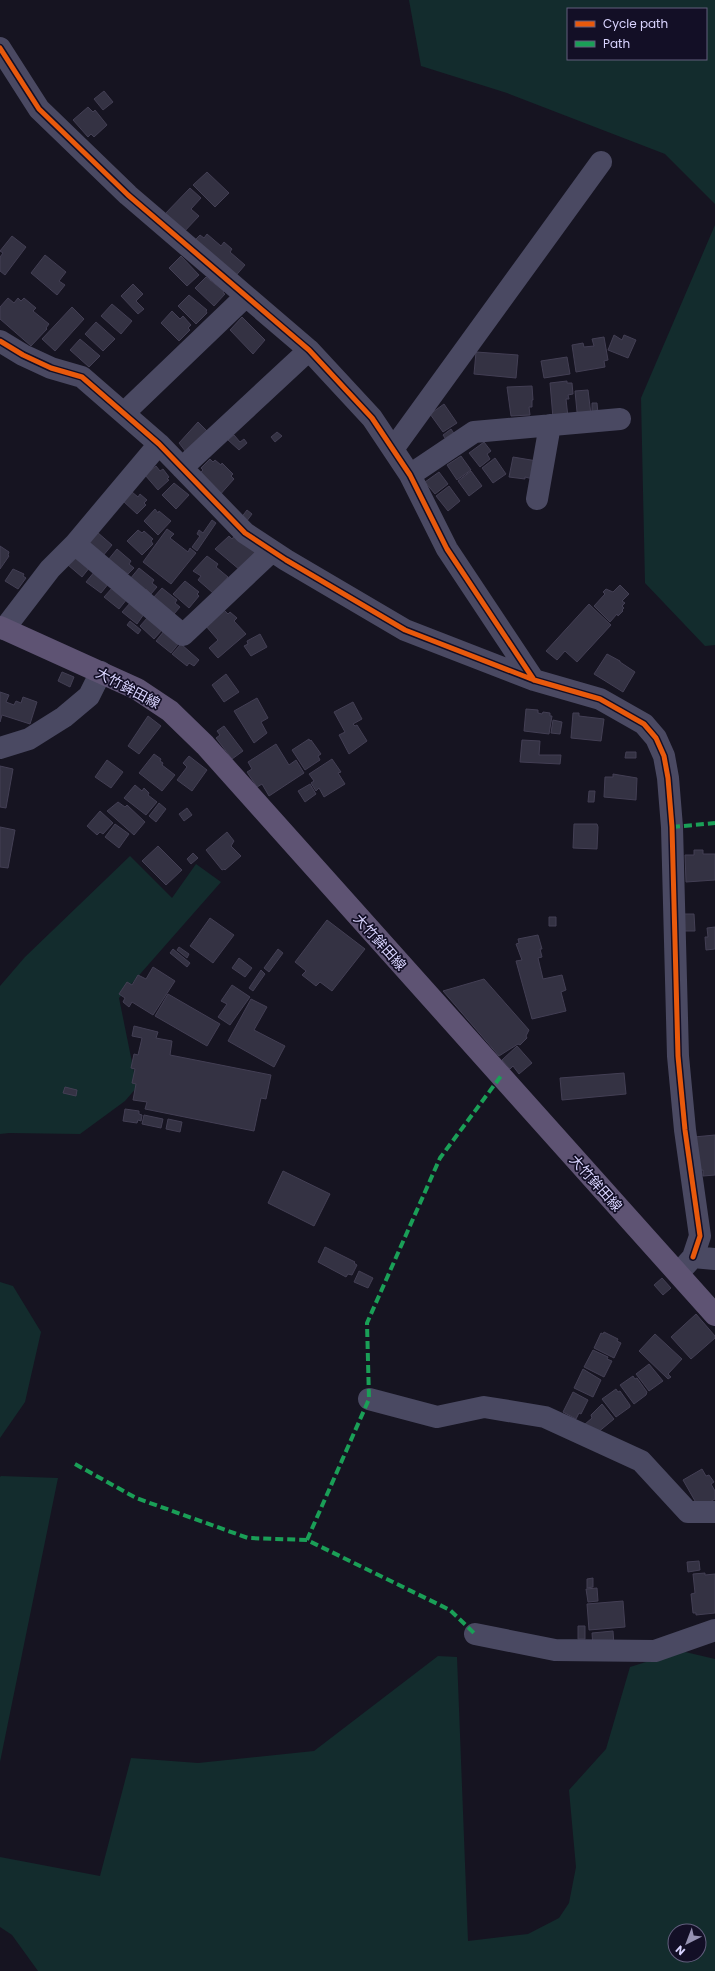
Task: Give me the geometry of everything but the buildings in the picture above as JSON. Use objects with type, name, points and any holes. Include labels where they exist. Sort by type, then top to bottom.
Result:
[{"type":"main road","name":"大竹鉾田線","points":[[2,628],[137,689],[170,711],[205,745],[715,1315]]},
{"type":"street","points":[[0,48],[39,109],[128,195],[309,350],[372,418],[410,475],[447,549],[534,680]]},
{"type":"street","points":[[393,449],[601,162]]},
{"type":"street","points":[[124,413],[246,296]]},
{"type":"street","points":[[0,341],[23,355],[51,368],[82,377],[159,444],[245,533],[272,551],[406,630],[534,680],[600,699],[644,724],[656,738],[664,756],[668,778],[672,827],[678,1056],[685,1130],[700,1236],[694,1257],[678,1274]]},
{"type":"street","points":[[182,468],[309,350]]},
{"type":"street","points":[[410,475],[474,432],[620,419]]},
{"type":"street","points":[[538,499],[550,425]]},
{"type":"street","points":[[2,628],[50,569],[75,544],[159,444]]},
{"type":"street","points":[[75,544],[183,635],[272,551]]},
{"type":"street","points":[[0,748],[29,739],[64,717],[89,696],[101,672]]},
{"type":"street","points":[[694,1257],[715,1259]]},
{"type":"street","points":[[369,1399],[437,1417],[484,1407],[545,1417],[641,1461],[688,1512],[715,1512]]},
{"type":"street","points":[[476,1634],[555,1650],[655,1651],[715,1630]]},
{"type":"green space","points":[[409,0],[715,0],[715,204],[665,154],[507,93],[421,66]]},
{"type":"green space","points":[[715,225],[715,645],[705,646],[645,583],[641,398]]},
{"type":"green space","points":[[130,856],[172,898],[196,864],[221,882],[119,998],[137,1087],[125,1101],[80,1134],[0,1134],[0,986],[25,957]]},
{"type":"green space","points":[[0,1282],[13,1286],[41,1332],[25,1402],[0,1438]]},
{"type":"green space","points":[[0,1477],[58,1478],[0,1762]]},
{"type":"green space","points":[[681,1651],[715,1659],[715,1971],[38,1971],[12,1935],[0,1927],[0,1857],[100,1876],[131,1758],[198,1763],[314,1751],[438,1656],[457,1657],[468,1941],[528,1934],[559,1918],[569,1903],[576,1867],[569,1790],[606,1749],[630,1667]]},
{"type":"marked path","points":[[672,827],[715,823]]},
{"type":"marked path","points":[[307,1540],[369,1399],[367,1323],[440,1158],[501,1076]]},
{"type":"marked path","points":[[75,1464],[136,1498],[248,1538],[307,1540],[450,1610],[475,1634]]},
{"type":"cycle path","points":[[0,48],[39,109],[128,195],[309,350],[372,418],[410,475],[447,549],[534,680]]},
{"type":"cycle path","points":[[0,341],[23,355],[51,368],[82,377],[159,444],[245,533],[286,560],[405,630],[534,680],[600,699],[644,724],[656,738],[664,756],[668,778],[672,827],[678,1056],[685,1130],[700,1236],[693,1257]]}]
